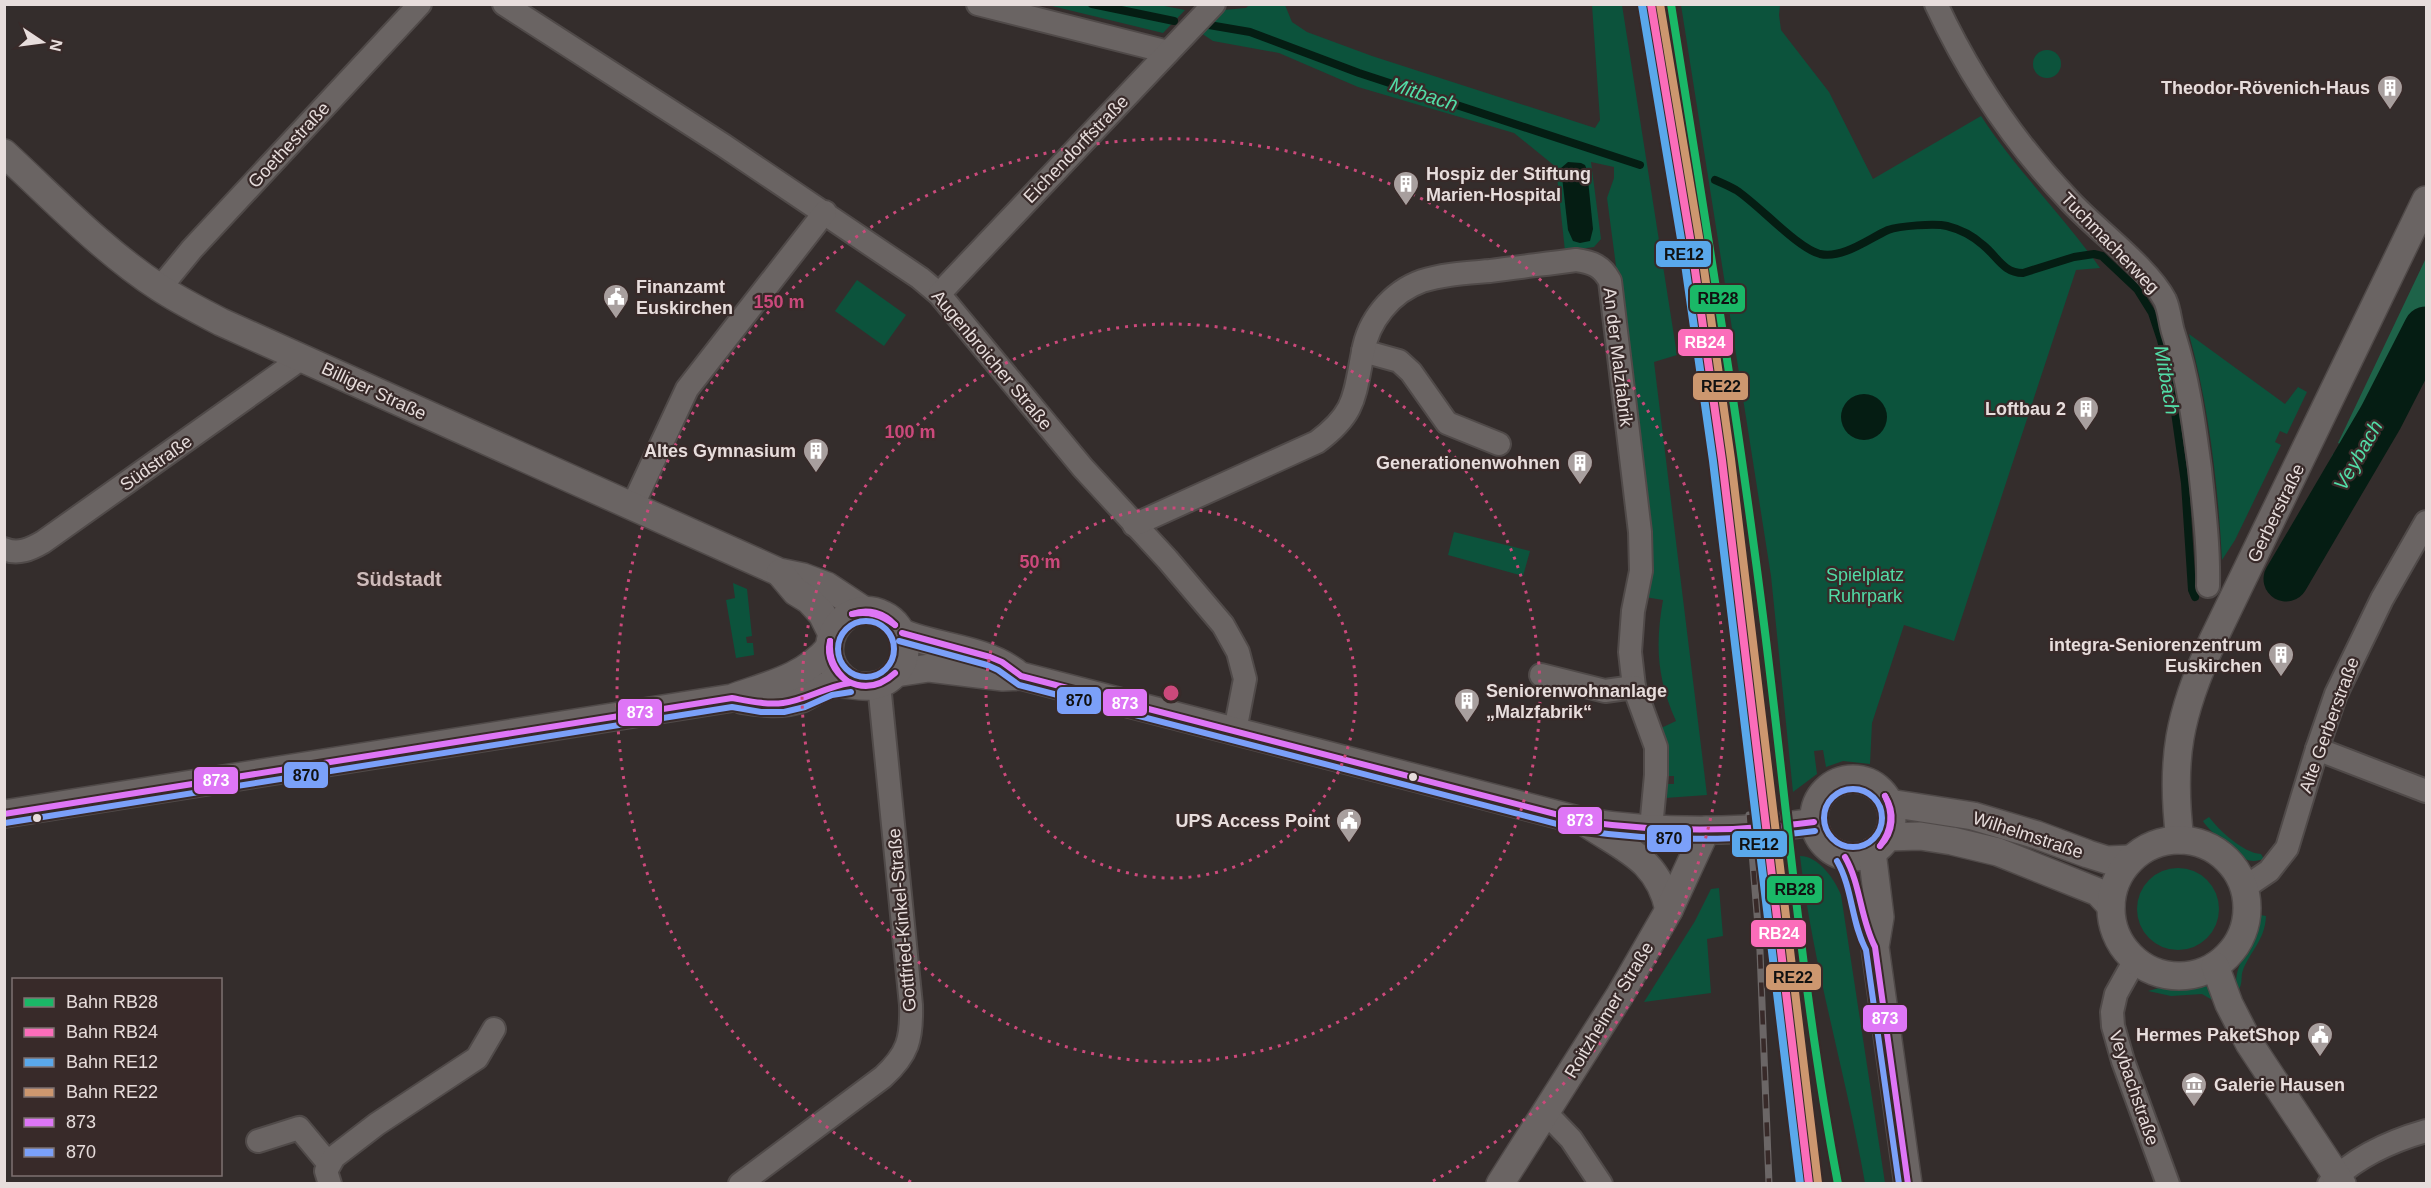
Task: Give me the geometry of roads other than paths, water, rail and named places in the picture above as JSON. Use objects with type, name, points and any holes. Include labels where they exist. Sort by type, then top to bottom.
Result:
[{"type":"street","name":"Goethestraße","points":[[160,288],[192,249],[420,4]]},
{"type":"street","name":"Augenbroicher Straße","points":[[504,4],[825,212],[920,278],[939,294],[1083,468],[1214,614],[1238,652],[1245,680],[1236,730]]},
{"type":"street","points":[[978,4],[1168,52]]},
{"type":"street","name":"Eichendorffstraße","points":[[939,294],[1214,4]]},
{"type":"street","name":"Tuchmacherweg","points":[[1936,4],[1969,69],[2020,144],[2069,201],[2151,280],[2166,302],[2192,411],[2206,518],[2208,586]]},
{"type":"street","name":"Billiger Straße","points":[[4,153],[107,248],[160,288],[220,322],[779,572],[803,577],[827,586],[865,611]]},
{"type":"street","name":"Gerberstraße","points":[[2180,840],[2175,774],[2179,735],[2190,693],[2213,640],[2427,200]]},
{"type":"street","points":[[632,507],[687,389],[825,212]]},
{"type":"street","name":"An der Malzfabrik","points":[[1134,525],[1324,437],[1340,423],[1353,402],[1370,328],[1384,307],[1409,288],[1422,281],[1443,276],[1576,260],[1600,267],[1610,281],[1642,555],[1630,632],[1634,687],[1656,747],[1651,828]]},
{"type":"street","points":[[1363,351],[1399,361],[1411,372],[1447,423],[1499,444]]},
{"type":"street","name":"Südstraße","points":[[4,549],[21,552],[43,542],[302,358]]},
{"type":"street","name":"Alte Gerberstraße","points":[[2244,888],[2269,871],[2287,848],[2336,694],[2382,599],[2427,522]]},
{"type":"street","name":"Billiger Straße","points":[[779,572],[796,592],[822,614],[830,641]]},
{"type":"street","points":[[4,814],[732,698],[791,678],[812,666],[843,619],[865,611],[879,612],[888,617],[902,633],[919,640],[986,656],[1002,663],[1021,676]]},
{"type":"street","points":[[887,679],[905,653],[902,633]]},
{"type":"street","points":[[830,641],[830,658],[836,670],[850,683]]},
{"type":"street","points":[[732,698],[762,703],[783,703],[830,686],[850,683],[864,686],[929,668],[1003,677],[1021,676],[1586,822],[1706,830],[1814,822]]},
{"type":"street","points":[[1541,675],[1605,691],[1634,687]]},
{"type":"street","name":"Gottfried-Kinkel-Straße","points":[[740,1184],[883,1077],[896,1065],[908,1046],[911,1005],[887,679]]},
{"type":"street","points":[[2317,749],[2427,790]]},
{"type":"street","points":[[1880,844],[1859,857],[1845,857],[1826,846],[1818,835],[1814,822],[1816,808],[1822,796],[1831,786],[1844,781],[1858,780],[1871,784],[1881,792],[1888,803],[1892,820],[1880,844],[1880,917],[1875,948],[1908,1184]]},
{"type":"street","name":"Wilhelmstraße","points":[[1888,803],[1973,816],[2019,828],[2107,860],[2131,859]]},
{"type":"street","points":[[1586,822],[1648,865],[1661,883],[1669,910]]},
{"type":"street","name":"Roitzheimer Straße","points":[[1500,1184],[1620,995],[1669,910],[1706,830]]},
{"type":"street","name":"Wilhelmstraße","points":[[1880,844],[1920,836],[1998,852],[2098,892],[2111,906]]},
{"type":"street","points":[[2180,840],[2201,844],[2219,853],[2234,869],[2244,888],[2247,910],[2242,931],[2232,951],[2215,966],[2195,974],[2174,976],[2153,971],[2134,960],[2116,936],[2111,906],[2115,885],[2131,859],[2149,847],[2180,840]]},
{"type":"street","points":[[1845,857],[1856,877],[1866,932],[1875,948]]},
{"type":"street","name":"Veybachstraße","points":[[2134,960],[2116,994],[2112,1026],[2168,1184]]},
{"type":"street","points":[[2215,966],[2229,1004],[2249,1043],[2336,1181],[2361,1159],[2381,1148],[2427,1131]]},
{"type":"street","points":[[329,1174],[334,1157],[377,1124],[477,1058],[494,1029]]},
{"type":"street","points":[[1546,1113],[1586,1159],[1601,1184]]},
{"type":"street","points":[[258,1141],[299,1128],[329,1174]]},
{"type":"waterway","name":"Mitbach","points":[[1092,4],[1174,21]]},
{"type":"waterway","name":"Mitbach","points":[[1209,25],[1250,32],[1359,73],[1640,165]]},
{"type":"waterway","name":"Mitbach","points":[[1715,180],[1736,190],[1789,235],[1820,254],[1838,254],[1888,230],[1917,225],[1941,225],[1952,227],[1970,236],[1988,249],[2005,267],[2016,272],[2023,273],[2074,257],[2094,254],[2102,256],[2137,289],[2152,313],[2161,340],[2170,377],[2185,483],[2192,590],[2195,597]]},
{"type":"waterway","name":"Veybach","points":[[2286,579],[2381,417],[2426,329]]},
{"type":"railway","points":[[1686,97],[1716,415]]},
{"type":"railway","points":[[1749,815],[1760,951],[1769,1184]]},
{"type":"rail line","name":"RB24","points":[[1651,4],[1693,256],[1722,460],[1809,1184]]},
{"type":"rail line","name":"RE22","points":[[1660,4],[1702,255],[1731,459],[1818,1183]]},
{"type":"rail line","name":"RB28","points":[[1671,4],[1744,475],[1815,1046],[1838,1184]]},
{"type":"rail line","name":"RE12","points":[[1642,5],[1684,257],[1713,461],[1800,1184]]},
{"type":"place","name":"Theodor-Rövenich-Haus","points":[[2390,111]]},
{"type":"place","name":"Hospiz der Stiftung Marien-Hospital","points":[[1406,207]]},
{"type":"place","name":"Finanzamt Euskirchen","points":[[616,320]]},
{"type":"place","name":"Loftbau 2","points":[[2086,432]]},
{"type":"place","name":"Altes Gymnasium","points":[[816,474]]},
{"type":"place","name":"Generationenwohnen","points":[[1580,486]]},
{"type":"place","name":"integra-Seniorenzentrum Euskirchen","points":[[2281,678]]},
{"type":"place","name":"Seniorenwohnanlage „Malzfabrik“","points":[[1467,724]]},
{"type":"place","name":"UPS Access Point","points":[[1349,844]]},
{"type":"place","name":"Hermes PaketShop","points":[[2320,1058]]},
{"type":"place","name":"Galerie Hausen","points":[[2194,1108]]},
{"type":"district","name":"Südstadt","points":[[399,579]]},
{"type":"park label","name":"Spielplatz Ruhrpark","points":[[1865,585]]}]
